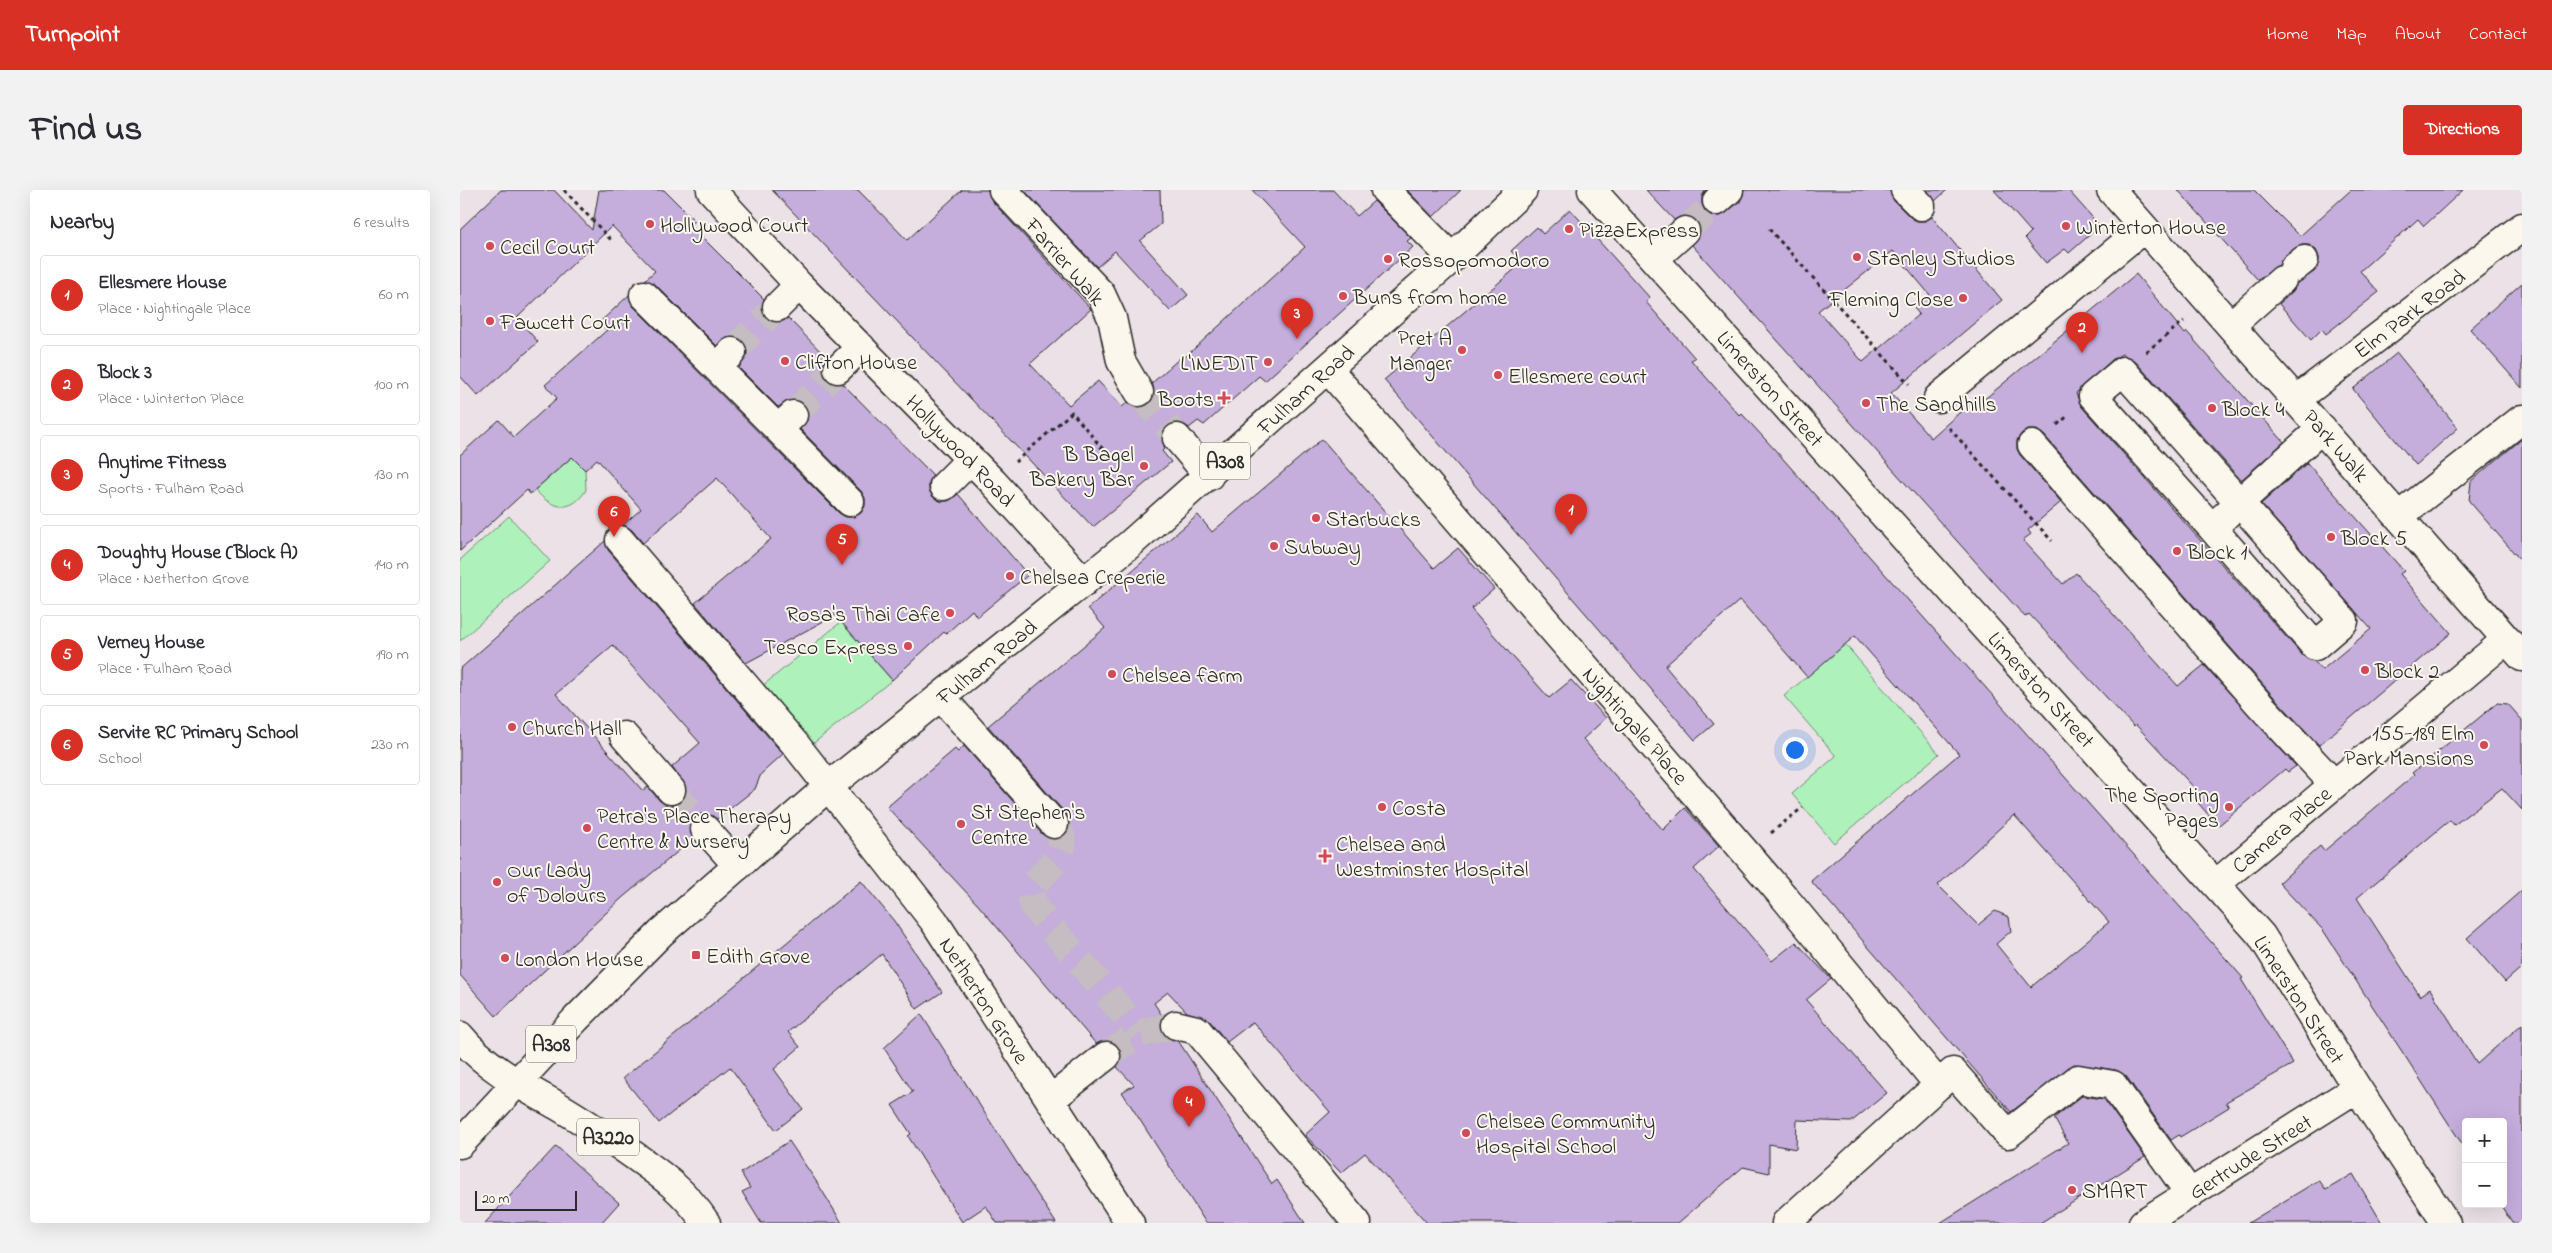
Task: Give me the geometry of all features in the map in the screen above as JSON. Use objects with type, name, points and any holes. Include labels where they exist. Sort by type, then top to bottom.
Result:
[{"type":"main road","name":"Hollywood Road","points":[[711,190],[799,285],[861,346],[1084,582]]},
{"type":"main road","name":"Farrier Walk","points":[[1003,190],[1101,294],[1112,318],[1121,361],[1139,392]]},
{"type":"main road","points":[[1385,190],[1452,258]]},
{"type":"main road","name":"Fulham Road","points":[[460,1144],[576,1019],[661,932],[829,786],[1084,582],[1209,476],[1452,258],[1523,190]]},
{"type":"main road","name":"Limerston Street","points":[[1592,190],[2261,935],[2357,1088],[2446,1223]]},
{"type":"main road","name":"Park Walk","points":[[2110,190],[2297,399],[2514,648]]},
{"type":"main road","name":"Elm Park Road","points":[[2297,399],[2522,227]]},
{"type":"main road","points":[[1938,398],[2144,228]]},
{"type":"main road","points":[[1654,259],[1685,231]]},
{"type":"main road","points":[[2230,325],[2293,269]]},
{"type":"main road","points":[[777,307],[799,285]]},
{"type":"main road","points":[[644,295],[724,360],[785,422],[850,502]]},
{"type":"main road","points":[[838,369],[861,346]]},
{"type":"main road","name":"Nightingale Place","points":[[1328,369],[1784,897],[1939,1085]]},
{"type":"main road","points":[[2123,371],[2344,621],[2315,646],[2093,396],[2123,371]]},
{"type":"main road","points":[[2399,516],[2522,420]]},
{"type":"main road","points":[[2212,528],[2322,428]]},
{"type":"main road","points":[[1177,438],[1209,476]]},
{"type":"main road","points":[[2032,445],[2262,706],[2334,784]]},
{"type":"main road","points":[[944,486],[970,460]]},
{"type":"main road","name":"Netherton Grove","points":[[620,540],[829,786],[934,921],[1130,1223]]},
{"type":"main road","name":"Camera Place","points":[[2216,884],[2334,784],[2514,648]]},
{"type":"main road","points":[[942,697],[1054,824]]},
{"type":"main road","points":[[624,736],[662,780]]},
{"type":"main road","points":[[705,829],[738,866]]},
{"type":"main road","points":[[1176,1026],[1197,1030],[1357,1223]]},
{"type":"main road","name":"A3220","points":[[460,1036],[467,1044],[516,1083],[595,1128],[661,1173],[692,1202],[706,1223]]},
{"type":"main road","points":[[1050,1100],[1106,1056]]},
{"type":"main road","points":[[1786,1223],[1953,1072],[2008,1134],[2078,1079],[2113,1085],[2190,1194]]},
{"type":"main road","name":"Gertrude Street","points":[[2143,1223],[2357,1088]]},
{"type":"path","points":[[564,190],[613,242]]},
{"type":"path","points":[[2123,371],[2210,302]]},
{"type":"path","points":[[2032,445],[2093,396]]},
{"type":"path","points":[[1026,453],[1072,412],[1111,459]]},
{"type":"path","points":[[1788,819],[1803,807]]},
{"type":"green space","points":[[572,457],[585,470],[586,490],[580,498],[568,506],[555,505],[535,490]]},
{"type":"green space","points":[[509,516],[550,561],[460,641],[460,560]]},
{"type":"green space","points":[[841,622],[892,680],[809,747],[761,687]]},
{"type":"green space","points":[[1845,644],[1939,754],[1834,843],[1792,794],[1836,756],[1784,696]]},
{"type":"building","points":[[501,190],[554,190],[592,230],[599,190],[664,190],[695,221],[690,225],[764,299],[762,311],[766,318],[773,322],[781,322],[788,318],[827,358],[823,365],[823,372],[827,380],[834,384],[843,384],[933,475],[929,482],[929,490],[933,497],[940,501],[948,501],[958,494],[1028,575],[977,617],[972,610],[946,634],[944,632],[892,680],[835,615],[746,663],[695,603],[771,539],[717,478],[643,543],[632,530],[623,525],[641,509],[597,459],[585,470],[572,457],[530,494],[527,490],[460,551],[460,455],[499,420],[514,437],[557,398],[545,385],[607,330],[599,323],[629,295],[633,306],[839,513],[846,517],[854,517],[861,513],[865,506],[865,498],[861,491],[800,429],[808,419],[805,405],[798,400],[790,400],[778,407],[739,368],[747,355],[747,348],[743,341],[736,337],[728,337],[717,346],[655,284],[645,280],[655,271],[612,226],[517,318],[538,342],[478,396],[460,376],[460,229]]},
{"type":"building","points":[[772,190],[858,190],[907,240],[962,190],[988,190],[992,201],[1091,309],[1030,364],[1069,405],[1098,381],[1122,407],[1128,402],[1139,408],[1147,405],[1153,399],[1155,392],[1152,383],[1181,357],[1183,359],[1305,247],[1252,190],[1333,190],[1357,216],[1374,201],[1411,238],[1407,241],[1413,247],[1265,381],[1259,376],[1204,425],[1198,421],[1189,428],[1183,424],[1175,423],[1167,426],[1162,433],[1162,441],[1165,448],[1162,451],[1171,462],[1093,527]]},
{"type":"building","points":[[1024,190],[1160,190],[1161,224],[1140,241],[1188,295],[1170,311],[1115,251],[1097,267]]},
{"type":"building","points":[[1407,190],[1461,190],[1433,217]]},
{"type":"building","points":[[1646,190],[1706,190],[1702,196],[1702,204],[1705,211],[1712,216],[1720,216],[1740,202],[1744,190],[1890,190],[1894,201],[1910,217],[1917,221],[1925,221],[1932,217],[2002,300],[1891,393],[1931,438],[1977,397],[1981,402],[2136,274],[2185,334],[2187,332],[2284,442],[2241,480],[2135,361],[2122,354],[2113,359],[2076,393],[2081,406],[2303,656],[2314,661],[2322,670],[2371,629],[2261,504],[2307,463],[2404,571],[2400,574],[2451,633],[2319,745],[2273,696],[2044,435],[2037,430],[2028,430],[2022,433],[2017,440],[2017,449],[2020,455],[2061,502],[2028,530],[2031,534],[2023,540],[2063,584],[2076,573],[2178,686],[2204,665],[2296,766],[2288,772],[2285,769],[2218,826],[2193,797],[2199,793],[2136,725],[2134,727],[2029,614],[2025,617],[1692,245],[1700,235],[1700,227],[1697,221],[1690,216],[1682,216],[1674,220]],"holes":[[[1893,251],[1930,295],[1914,308],[1919,314],[1863,362],[1818,311]]]},
{"type":"building","points":[[1927,190],[1947,190],[1935,201]]},
{"type":"building","name":"Winterton House","points":[[1994,190],[2068,190],[2100,226],[2069,253],[2065,249],[2046,263],[2025,238],[2031,232]]},
{"type":"building","points":[[2178,190],[2254,190],[2300,236],[2351,190],[2463,190],[2424,226],[2418,219],[2360,271],[2379,292],[2326,334],[2322,329],[2311,340],[2279,304],[2293,291],[2297,283],[2314,272],[2318,266],[2319,258],[2316,250],[2309,245],[2295,248],[2284,256],[2279,265],[2258,280]]},
{"type":"building","points":[[1570,209],[1650,298],[1646,302],[1695,358],[1691,360],[1740,416],[1742,414],[1776,451],[2243,978],[2241,979],[2293,1064],[2226,1102],[2229,1107],[2180,1137],[2179,1135],[2171,1140],[2126,1076],[2116,1070],[2074,1064],[2011,1112],[1811,881],[1959,754],[1855,636],[1807,677],[1740,600],[1665,666],[1714,724],[1695,740],[1384,380],[1522,263],[1511,251],[1537,227],[1543,234]],"holes":[[[2014,815],[2109,922],[2031,987],[1996,944],[2011,931],[2009,917],[1995,911],[1978,925],[1938,885]]]},
{"type":"building","points":[[2522,283],[2522,388],[2470,329]]},
{"type":"building","points":[[2397,353],[2458,428],[2416,465],[2353,389]]},
{"type":"building","name":"Chelsea and Westminster Hospital","points":[[1322,439],[1434,568],[1458,548],[1494,589],[1471,609],[1549,698],[1571,680],[1606,718],[1583,739],[1663,830],[1685,808],[1719,846],[1694,869],[1772,961],[1796,942],[1831,979],[1806,1000],[1887,1093],[1851,1122],[1797,1120],[1796,1149],[1769,1144],[1769,1173],[1743,1167],[1678,1223],[1427,1223],[1365,1153],[1341,1173],[1305,1135],[1330,1112],[1253,1022],[1227,1042],[1209,1020],[1187,1012],[1168,992],[1154,1003],[1163,1017],[1161,1030],[1166,1037],[1179,1042],[1272,1184],[1277,1180],[1305,1223],[1206,1223],[1122,1092],[1134,1085],[1117,1067],[1121,1054],[1119,1047],[1112,1042],[1104,1041],[1096,1044],[979,906],[887,807],[955,749],[958,752],[964,746],[1042,834],[1050,839],[1064,836],[1069,828],[1069,820],[1066,814],[988,726],[1105,628],[1088,608],[1198,515],[1212,532]]},
{"type":"building","points":[[2522,439],[2522,562],[2469,501],[2471,481]]},
{"type":"building","points":[[605,541],[608,550],[783,754],[761,774],[755,789],[717,819],[709,814],[701,814],[694,818],[690,824],[690,832],[693,839],[622,898],[496,1016],[460,975],[460,669]],"holes":[[[613,645],[700,743],[672,767],[686,788],[686,796],[682,801],[674,805],[666,805],[648,787],[643,791],[556,694]]]},
{"type":"building","points":[[2497,703],[2508,704],[2522,720],[2522,810],[2502,788],[2454,825],[2450,820],[2357,898],[2420,996],[2430,989],[2477,1064],[2522,1024],[2522,1223],[2512,1223],[2503,1208],[2507,1208],[2507,1118],[2462,1118],[2462,1144],[2323,930],[2279,883],[2320,846],[2324,851],[2414,775],[2412,773]]},
{"type":"building","points":[[861,881],[894,921],[942,992],[917,1009],[882,954],[788,1032],[800,1047],[774,1069],[803,1109],[776,1130],[730,1067],[659,1123],[623,1078]]},
{"type":"building","points":[[2522,890],[2522,967],[2505,982],[2467,938]]},
{"type":"building","points":[[921,1014],[1056,1223],[997,1223],[986,1206],[962,1222],[908,1136],[911,1134],[892,1105],[913,1092],[884,1048]]},
{"type":"building","points":[[2082,1096],[2104,1099],[2145,1157],[2040,1223],[1940,1223],[2068,1143],[2054,1118]]},
{"type":"building","points":[[789,1141],[842,1223],[761,1223],[742,1192],[750,1188],[741,1173]]},
{"type":"building","points":[[556,1146],[619,1203],[601,1223],[485,1223]]},
{"type":"building","points":[[2353,1174],[2382,1223],[2248,1223],[2319,1180],[2326,1190]]},
{"type":"tunnel","points":[[1685,231],[1717,201]]},
{"type":"tunnel","points":[[732,352],[777,307]]},
{"type":"tunnel","points":[[793,415],[838,369]]},
{"type":"tunnel","points":[[1139,392],[1177,438]]},
{"type":"tunnel","points":[[671,790],[705,829]]},
{"type":"tunnel","points":[[1054,824],[1062,844],[1056,860],[1030,891],[1034,907],[1140,1033]]},
{"type":"tunnel","points":[[1106,1056],[1140,1033],[1176,1025]]},
{"type":"place","name":"Hollywood Court","points":[[650,224]]},
{"type":"place","name":"Winterton House","points":[[2066,226]]},
{"type":"place","name":"PizzaExpress","points":[[1569,229]]},
{"type":"place","name":"Cecil Court","points":[[490,246]]},
{"type":"place","name":"Stanley Studios","points":[[1857,257]]},
{"type":"place","name":"Rossopomodoro","points":[[1388,259]]},
{"type":"place","name":"Buns from home","points":[[1343,296]]},
{"type":"place","name":"Fleming Close","points":[[1963,298]]},
{"type":"place","name":"Fawcett Court","points":[[490,321]]},
{"type":"place","name":"Anytime Fitness","points":[[1297,339]]},
{"type":"place","name":"Pret A Manger","points":[[1462,350]]},
{"type":"place","name":"Block 3","points":[[2082,353]]},
{"type":"place","name":"Clifton House","points":[[785,361]]},
{"type":"place","name":"L'INEDIT","points":[[1268,362]]},
{"type":"place","name":"Ellesmere court","points":[[1498,375]]},
{"type":"place","name":"Boots","points":[[1224,398]]},
{"type":"place","name":"The Sandhills","points":[[1866,403]]},
{"type":"place","name":"Block 4","points":[[2212,408]]},
{"type":"place","name":"B Bagel Bakery Bar","points":[[1144,466]]},
{"type":"place","name":"Starbucks","points":[[1316,518]]},
{"type":"place","name":"Ellesmere House","points":[[1571,535]]},
{"type":"place","name":"Servite RC Primary School","points":[[614,537]]},
{"type":"place","name":"Block 5","points":[[2331,537]]},
{"type":"place","name":"Subway","points":[[1274,546]]},
{"type":"place","name":"Block 1","points":[[2177,551]]},
{"type":"place","name":"Verney House","points":[[842,565]]},
{"type":"place","name":"Chelsea Creperie","points":[[1010,576]]},
{"type":"place","name":"Rosa's Thai Cafe","points":[[950,613]]},
{"type":"place","name":"Tesco Express","points":[[908,646]]},
{"type":"place","name":"Block 2","points":[[2365,670]]},
{"type":"place","name":"Chelsea farm","points":[[1112,674]]},
{"type":"place","name":"Church Hall","points":[[512,727]]},
{"type":"place","name":"155-189 Elm Park Mansions","points":[[2484,745]]},
{"type":"place","name":"Costa","points":[[1382,807]]},
{"type":"place","name":"The Sporting Pages","points":[[2229,807]]},
{"type":"place","name":"St Stephen's Centre","points":[[961,824]]},
{"type":"place","name":"Petra's Place Therapy Centre & Nursery","points":[[587,828]]},
{"type":"place","name":"Chelsea and Westminster Hospital","points":[[1325,856]]},
{"type":"place","name":"Our Lady of Dolours","points":[[497,882]]},
{"type":"place","name":"Edith Grove","points":[[696,955]]},
{"type":"place","name":"London House","points":[[505,958]]},
{"type":"place","name":"Doughty House (Block A)","points":[[1189,1127]]},
{"type":"place","name":"Chelsea Community Hospital School","points":[[1466,1133]]},
{"type":"place","name":"SMART","points":[[2072,1190]]}]
